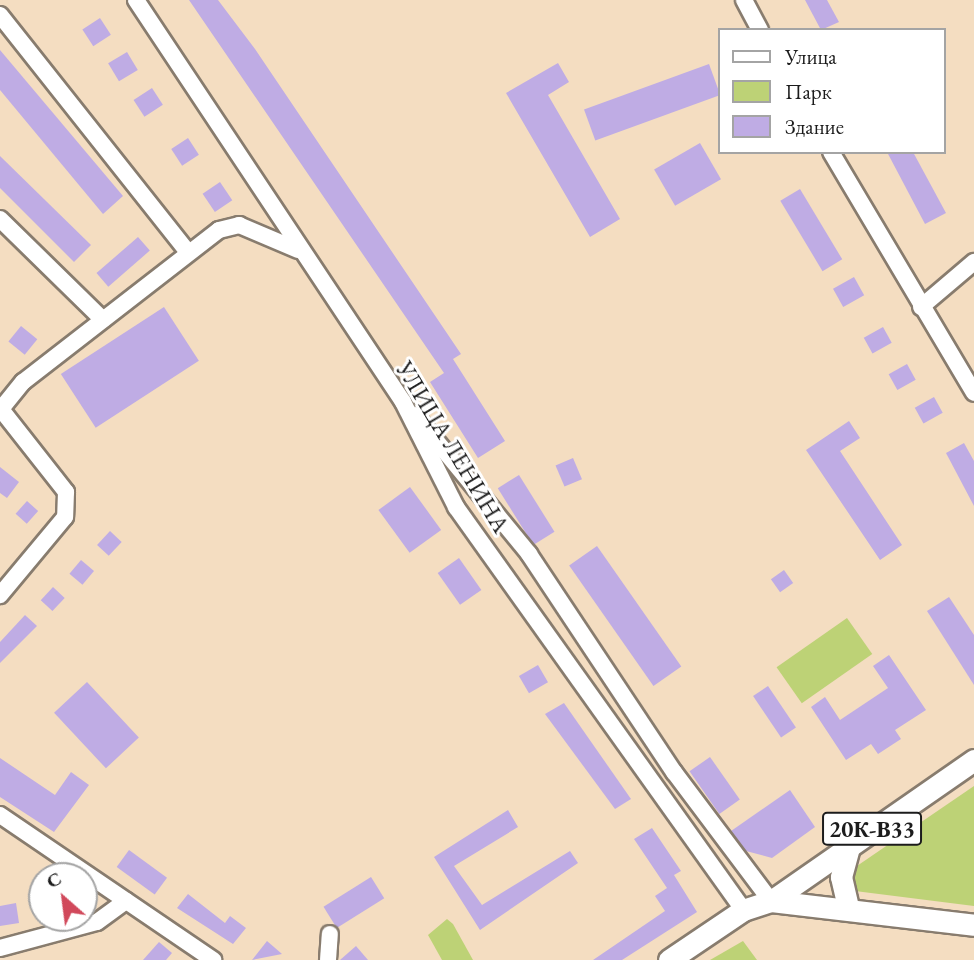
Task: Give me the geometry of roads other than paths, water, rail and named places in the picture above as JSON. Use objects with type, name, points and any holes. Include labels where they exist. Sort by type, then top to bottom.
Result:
[{"type":"main road","name":"20К-В33","points":[[669,960],[743,910],[771,901],[974,760]]},
{"type":"main road","points":[[848,907],[841,877],[850,844]]},
{"type":"main road","name":"20К-В33","points":[[771,901],[848,907],[974,925]]},
{"type":"street","name":"УЛИЦА ЛЕНИНА","points":[[136,0],[226,129],[300,251],[403,402],[456,507],[743,910]]},
{"type":"street","points":[[744,0],[759,28]]},
{"type":"street","points":[[0,15],[188,252]]},
{"type":"street","points":[[832,154],[920,307],[974,393]]},
{"type":"street","points":[[0,219],[103,320]]},
{"type":"street","points":[[0,594],[65,517],[66,492],[1,409],[23,382],[188,252],[239,225],[300,251]]},
{"type":"street","points":[[920,307],[974,262]]},
{"type":"street","points":[[403,402],[481,489],[674,772],[771,901]]},
{"type":"street","points":[[0,815],[213,960]]},
{"type":"street","points":[[0,948],[97,922],[126,901]]},
{"type":"street","points":[[328,960],[330,934]]}]
